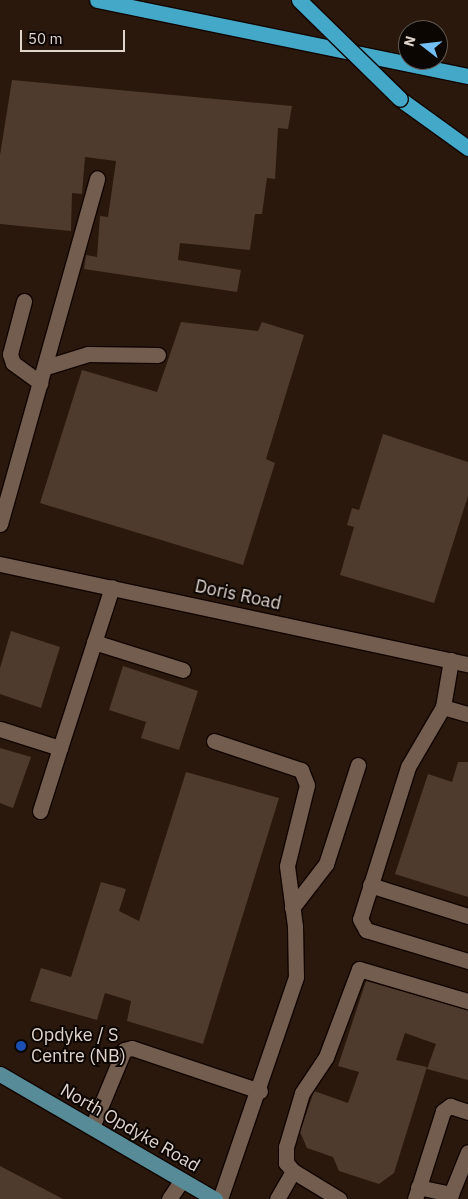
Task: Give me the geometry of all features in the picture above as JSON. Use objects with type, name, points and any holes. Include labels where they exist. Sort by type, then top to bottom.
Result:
[{"type":"highway","points":[[97,0],[468,76]]},
{"type":"highway","points":[[299,0],[400,99],[468,148]]},
{"type":"main road","name":"North Opdyke Road","points":[[0,1074],[212,1198]]},
{"type":"street","points":[[0,524],[46,367],[97,178]]},
{"type":"street","points":[[24,301],[10,354],[18,368],[41,383]]},
{"type":"street","points":[[46,367],[88,354],[158,355]]},
{"type":"street","name":"Doris Road","points":[[0,564],[468,664]]},
{"type":"street","points":[[40,811],[112,587]]},
{"type":"street","points":[[94,642],[183,670]]},
{"type":"street","points":[[451,660],[444,707],[408,767],[360,919],[363,927],[468,961]]},
{"type":"street","points":[[444,707],[468,714]]},
{"type":"street","points":[[0,729],[60,748]]},
{"type":"street","points":[[212,1198],[260,1091],[296,976],[292,908],[287,866],[307,785],[305,775],[293,766],[214,741]]},
{"type":"street","points":[[292,908],[326,864],[358,765]]},
{"type":"street","points":[[370,885],[468,916]]},
{"type":"street","points":[[338,1199],[293,1171],[286,1162],[286,1147],[302,1093],[326,1057],[359,969],[468,1001]]},
{"type":"street","points":[[92,1127],[124,1050],[132,1048],[260,1091]]},
{"type":"street","points":[[468,1112],[445,1107],[416,1193],[451,1194],[468,1152]]},
{"type":"street","points":[[277,1199],[293,1171]]},
{"type":"street","points":[[169,1199],[182,1180]]},
{"type":"building","points":[[12,80],[292,106],[288,129],[278,128],[275,179],[267,178],[262,214],[255,214],[250,250],[180,243],[178,260],[241,270],[237,292],[84,269],[86,255],[97,257],[100,216],[108,217],[116,161],[85,157],[82,194],[72,193],[71,231],[0,224],[0,155]]},
{"type":"building","points":[[181,322],[258,331],[262,322],[304,335],[266,459],[275,463],[243,565],[40,503],[82,370],[157,392]]},
{"type":"building","points":[[383,434],[468,462],[468,496],[434,603],[340,575],[354,527],[347,525],[352,508],[359,510]]},
{"type":"building","points":[[11,631],[60,647],[41,708],[0,694],[0,668]]},
{"type":"building","points":[[123,666],[198,691],[179,750],[141,738],[146,722],[109,710]]},
{"type":"building","points":[[0,748],[31,757],[13,808],[0,803]]},
{"type":"building","points":[[458,762],[468,762],[468,897],[395,874],[428,774],[452,782]]},
{"type":"building","points":[[186,772],[279,798],[203,1044],[127,1021],[131,1001],[105,993],[97,1020],[30,1001],[41,968],[71,977],[101,882],[126,889],[119,911],[139,921]]},
{"type":"building","points":[[366,981],[468,1010],[468,1080],[427,1069],[436,1044],[405,1033],[396,1060],[427,1067],[394,1173],[379,1184],[339,1171],[333,1157],[307,1148],[300,1132],[314,1091],[348,1103],[359,1072],[338,1066]]},
{"type":"building","points":[[0,1166],[63,1199],[0,1199]]},
{"type":"place","name":"Opdyke / S Centre (NB)","points":[[21,1046]]}]
